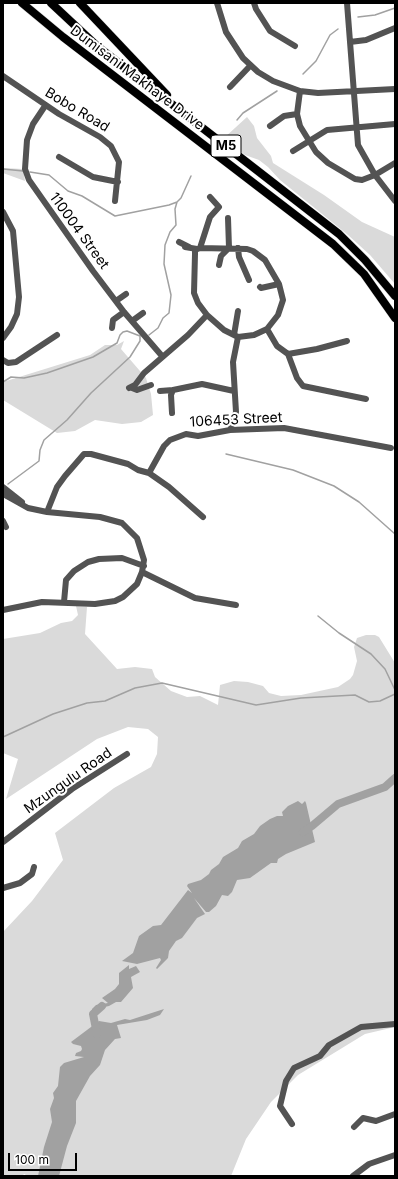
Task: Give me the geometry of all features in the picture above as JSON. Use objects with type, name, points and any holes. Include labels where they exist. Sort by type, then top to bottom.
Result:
[{"type":"main road","name":"Dumisani Makhaye Drive","points":[[22,3],[93,61],[333,244],[364,274],[395,318]]},
{"type":"main road","name":"Dumisani Makhaye Drive","points":[[50,3],[83,34],[339,234],[365,260],[395,296]]},
{"type":"main road","points":[[80,3],[138,66],[196,123]]},
{"type":"street","points":[[217,3],[221,21],[229,39],[250,66],[272,81],[300,90],[318,93],[395,89]]},
{"type":"street","points":[[254,3],[256,9],[270,31],[295,46]]},
{"type":"street","points":[[347,3],[354,92],[355,127],[359,149],[395,201]]},
{"type":"street","points":[[350,42],[366,40],[395,28]]},
{"type":"street","points":[[230,87],[250,66]]},
{"type":"street","name":"Bobo Road","points":[[3,76],[45,106],[108,143],[116,153],[119,162],[115,201]]},
{"type":"street","points":[[300,90],[297,114],[300,126],[319,156],[349,176],[362,180],[376,175],[395,164]]},
{"type":"street","name":"110004 Street","points":[[45,106],[33,124],[28,140],[25,156],[26,175],[49,211],[124,312],[162,356]]},
{"type":"street","points":[[270,126],[284,116],[297,114]]},
{"type":"street","points":[[293,151],[308,140],[327,130],[395,124]]},
{"type":"street","points":[[59,157],[93,177],[104,181],[118,182]]},
{"type":"street","points":[[179,242],[187,247],[198,248],[238,248],[253,251],[260,255],[269,265],[279,284],[282,294],[281,307],[278,315],[267,329],[254,335],[236,336],[224,330],[207,315],[198,303],[194,293],[195,254],[198,248],[210,217],[219,206],[210,196]]},
{"type":"street","points":[[3,212],[13,231],[19,297],[17,314],[11,327],[3,338]]},
{"type":"street","points":[[220,265],[221,256],[229,248],[228,218]]},
{"type":"street","points":[[238,248],[239,257],[249,280]]},
{"type":"street","points":[[260,287],[279,284]]},
{"type":"street","points":[[116,301],[126,294]]},
{"type":"street","points":[[230,430],[236,412],[233,362],[238,311]]},
{"type":"street","points":[[112,328],[114,320],[124,312]]},
{"type":"street","points":[[132,321],[144,313]]},
{"type":"street","points":[[151,385],[137,390],[131,388],[144,373],[188,335],[207,315]]},
{"type":"street","points":[[267,329],[277,346],[288,354],[299,382],[303,386],[366,400]]},
{"type":"street","points":[[3,360],[8,363],[16,362],[57,335]]},
{"type":"street","points":[[288,354],[317,349],[347,341]]},
{"type":"street","points":[[160,391],[202,384],[234,391]]},
{"type":"street","points":[[172,390],[172,413]]},
{"type":"street","name":"106453 Street","points":[[148,473],[164,446],[170,440],[186,434],[198,436],[230,430],[284,428],[391,448]]},
{"type":"street","points":[[47,512],[57,488],[84,454],[105,456],[148,473],[169,487],[203,517]]},
{"type":"street","points":[[3,610],[42,602],[95,604],[115,600],[131,591],[137,584],[143,569],[143,552],[137,538],[133,532],[122,523],[100,517],[47,512],[35,509],[4,490]]},
{"type":"street","points":[[64,602],[66,580],[74,571],[88,562],[99,559],[122,558],[195,598],[236,605]]},
{"type":"street","name":"Mzungulu Road","points":[[3,842],[72,789],[128,754]]},
{"type":"street","points":[[3,888],[14,886],[25,880],[32,874],[34,866]]},
{"type":"street","points":[[292,1124],[280,1106],[286,1080],[294,1068],[320,1056],[329,1045],[361,1027],[374,1024],[395,1024]]},
{"type":"street","points":[[354,1127],[363,1118],[376,1121],[395,1114]]},
{"type":"street","points":[[353,1176],[369,1164],[395,1155]]},
{"type":"shaded area","points":[[247,117],[254,126],[257,138],[271,156],[273,163],[324,195],[362,222],[395,237],[395,284],[370,255],[348,235],[280,180],[268,167],[259,160],[245,155],[224,138]]},
{"type":"shaded area","points":[[3,168],[23,169],[25,181],[3,173]]},
{"type":"shaded area","points":[[124,341],[121,349],[146,378],[151,394],[153,415],[141,422],[122,424],[95,420],[75,431],[57,433],[3,400],[3,382],[90,355],[105,345],[117,345]]},
{"type":"shaded area","points":[[76,606],[87,607],[85,634],[117,669],[135,667],[152,669],[155,677],[171,691],[187,697],[200,696],[218,705],[220,685],[234,681],[248,682],[263,686],[269,693],[281,696],[301,695],[338,687],[350,679],[353,675],[357,661],[354,647],[357,638],[366,635],[375,635],[379,637],[395,663],[395,1027],[365,1034],[298,1075],[271,1102],[246,1139],[231,1176],[26,1176],[25,1174],[20,1176],[3,1176],[3,932],[32,901],[63,860],[55,833],[114,788],[151,767],[157,754],[158,737],[148,729],[128,727],[97,739],[6,799],[18,759],[3,753],[3,639],[40,633],[61,623],[72,621],[78,615]]},
{"type":"shaded area","points":[[298,801],[302,804],[305,801],[306,803],[315,842],[286,854],[278,859],[277,863],[271,863],[250,878],[237,880],[232,892],[228,896],[222,895],[216,906],[209,912],[206,912],[194,898],[205,914],[197,918],[182,938],[176,941],[169,951],[168,958],[157,969],[156,968],[161,960],[160,958],[137,964],[122,961],[133,953],[139,936],[153,926],[161,925],[188,890],[192,893],[187,886],[188,884],[201,880],[209,874],[211,870],[219,864],[223,857],[238,848],[242,841],[254,834],[260,826],[270,819],[277,816],[283,816],[282,812],[288,806]]},
{"type":"shaded area","points":[[129,965],[129,969],[136,966],[140,972],[131,977],[133,988],[121,1002],[116,1002],[109,1006],[100,1008],[96,1012],[92,1012],[92,1009],[96,1005],[108,1003],[102,998],[115,989],[119,984],[119,973]]},
{"type":"shaded area","points":[[164,1009],[160,1015],[147,1020],[117,1025],[121,1038],[115,1039],[105,1050],[100,1065],[90,1076],[76,1101],[76,1123],[67,1146],[59,1176],[38,1176],[44,1147],[52,1122],[50,1109],[54,1098],[53,1093],[58,1086],[60,1067],[64,1063],[84,1057],[75,1056],[76,1053],[82,1049],[81,1046],[71,1042],[99,1021],[111,1023],[125,1019],[130,1020]]},
{"type":"waterway","points":[[358,17],[375,15],[395,8]]},
{"type":"waterway","points":[[303,74],[316,61],[330,35],[338,29]]},
{"type":"waterway","points":[[237,120],[243,113],[277,91]]},
{"type":"waterway","points":[[3,169],[23,171]]},
{"type":"waterway","points":[[30,172],[49,175],[68,191],[82,196],[115,216],[177,202],[181,198],[191,176]]},
{"type":"waterway","points":[[149,335],[158,328],[163,318],[169,313],[171,295],[164,264],[165,245],[170,232],[176,225],[175,209],[177,202]]},
{"type":"waterway","points":[[3,382],[11,377],[24,378],[47,373],[93,357],[117,343],[123,332],[127,331],[140,336],[140,341],[130,357],[91,393],[67,420],[44,440],[40,450],[39,461],[8,484]]},
{"type":"waterway","points":[[226,454],[293,470],[334,486],[359,502],[395,534]]},
{"type":"waterway","points":[[318,616],[339,633],[371,654],[385,669],[395,690]]},
{"type":"waterway","points":[[3,737],[53,714],[87,703],[105,701],[135,688],[162,683],[256,705],[301,698],[355,695],[369,702],[380,701],[395,694]]},
{"type":"waterway","points":[[303,832],[338,804],[385,787],[395,778]]},
{"type":"waterway","points":[[97,1034],[93,1014],[102,1006]]}]
